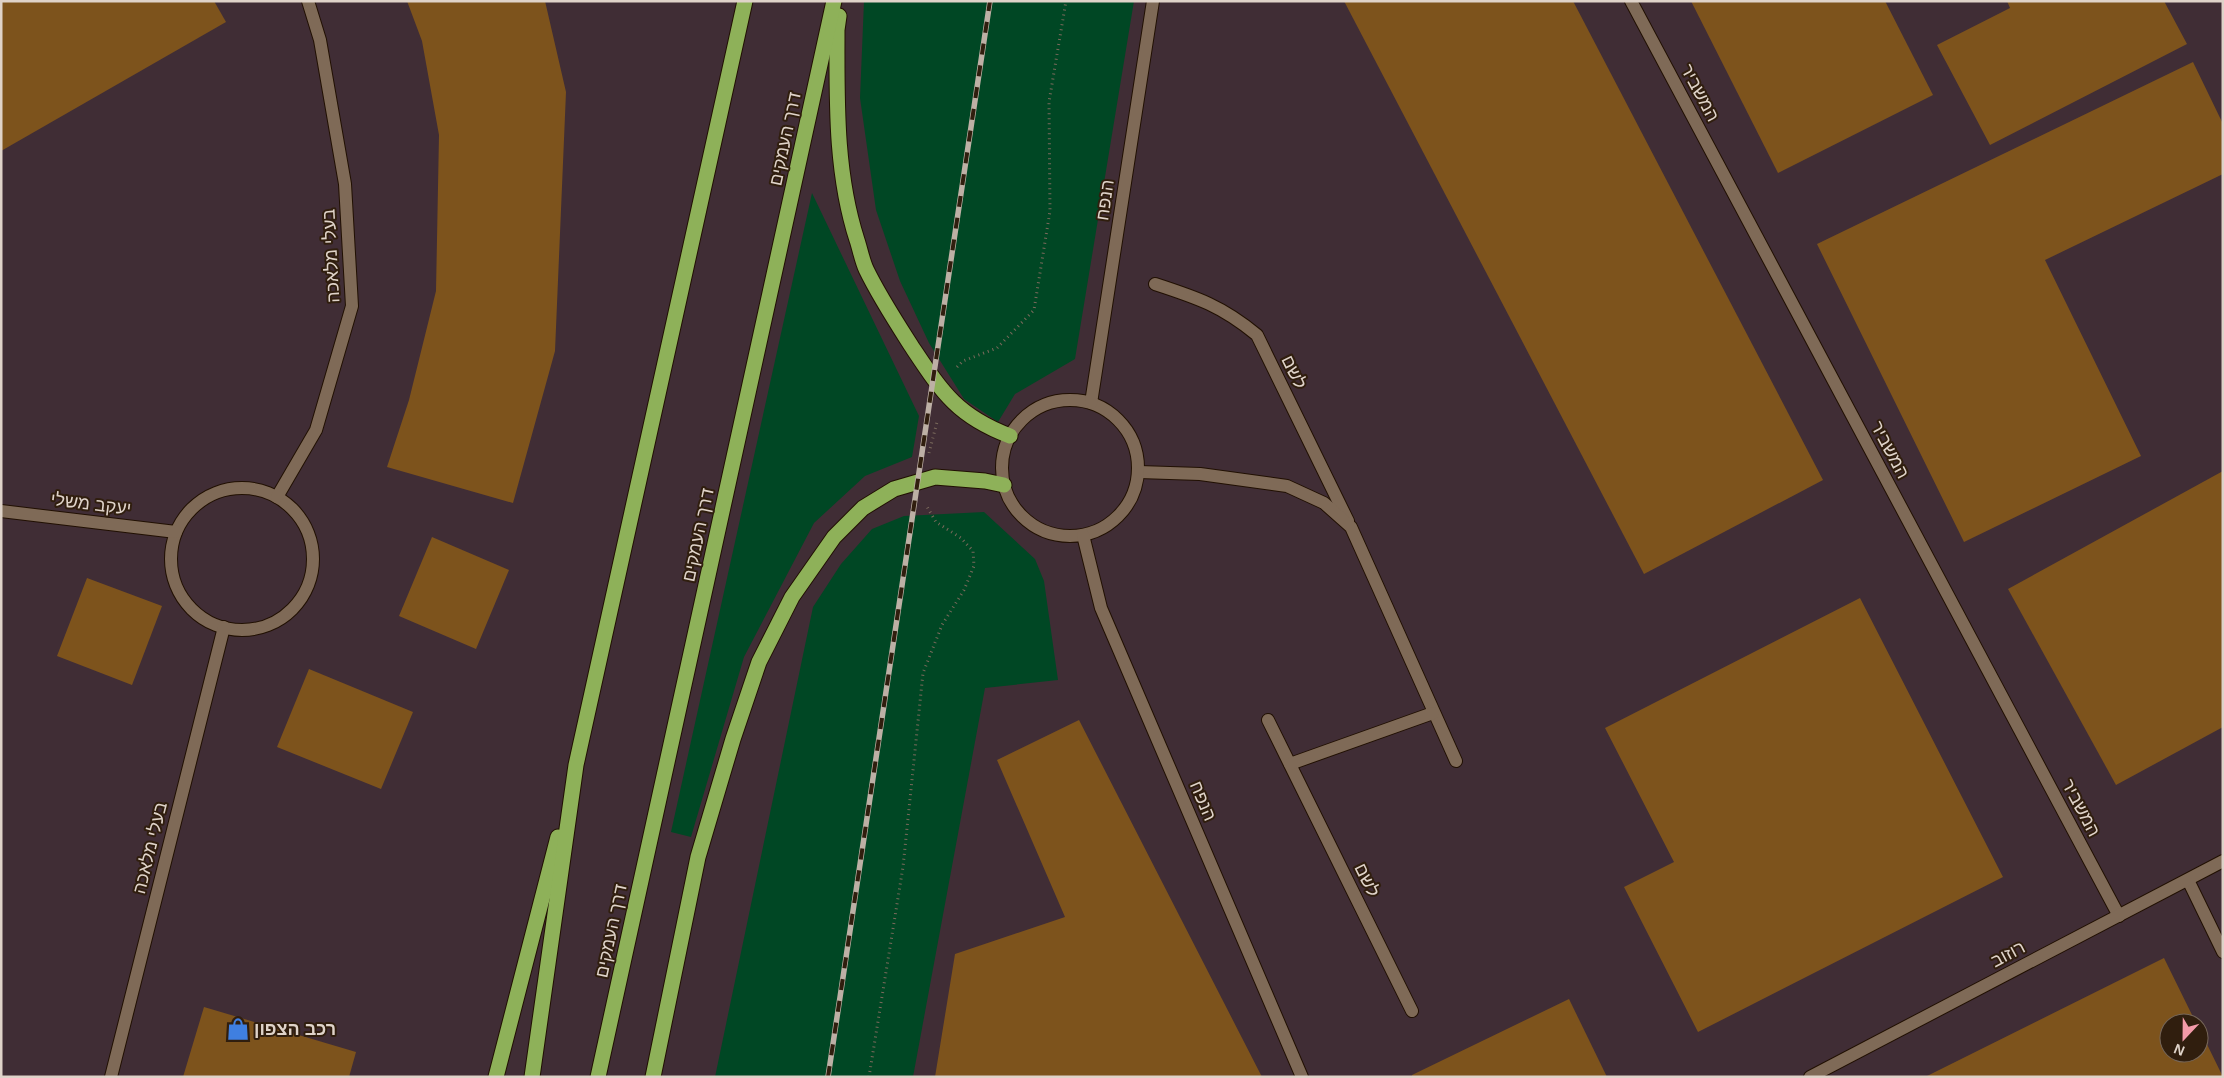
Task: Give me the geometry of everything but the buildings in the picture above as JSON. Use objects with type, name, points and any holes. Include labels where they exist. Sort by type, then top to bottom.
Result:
[{"type":"highway","points":[[496,1077],[576,765],[745,1]]},
{"type":"highway","name":"דרך העמקים","points":[[598,1077],[834,1]]},
{"type":"highway","points":[[841,1],[837,30],[837,122],[849,215],[865,268],[901,329],[940,389],[961,411],[988,428],[1010,436]]},
{"type":"highway","points":[[653,1077],[698,857],[733,739],[759,662],[792,597],[834,537],[863,508],[894,489],[935,477],[985,481],[1004,485]]},
{"type":"highway","points":[[532,1077],[576,765]]},
{"type":"street","name":"בעלי מלאכה","points":[[277,497],[316,430],[352,306],[345,184],[320,40],[308,1]]},
{"type":"street","name":"הנפח","points":[[1092,403],[1153,1]]},
{"type":"street","name":"המשביר","points":[[1631,1],[2119,916]]},
{"type":"street","name":"לשם","points":[[1156,284],[1205,300],[1236,317],[1257,335],[1351,527],[1456,761]]},
{"type":"street","points":[[1072,400],[1092,403],[1111,413],[1127,430],[1136,449],[1139,472],[1134,494],[1122,514],[1104,528],[1083,535],[1062,536],[1043,530],[1031,523],[1012,504],[1004,485],[1002,468],[1004,452],[1010,436],[1021,421],[1036,409],[1054,402],[1072,400]]},
{"type":"street","name":"לשם","points":[[1139,472],[1200,474],[1287,486],[1324,503],[1351,527]]},
{"type":"street","points":[[230,489],[254,489],[277,497],[295,511],[308,530],[313,552],[312,575],[303,596],[288,614],[268,625],[246,630],[224,627],[202,617],[184,600],[174,579],[171,555],[176,532],[189,511],[208,497],[230,489]]},
{"type":"street","name":"יעקב משלי","points":[[1,511],[176,532]]},
{"type":"street","name":"הנפח","points":[[1083,535],[1101,608],[1302,1077]]},
{"type":"street","name":"בעלי מלאכה","points":[[111,1077],[224,627]]},
{"type":"street","points":[[1290,764],[1433,713]]},
{"type":"street","name":"לשם","points":[[1268,720],[1412,1011]]},
{"type":"street","name":"רוזוב","points":[[1810,1077],[2223,861]]},
{"type":"street","points":[[2188,880],[2223,952]]},
{"type":"path","points":[[870,1077],[903,867],[923,673],[942,625],[960,598],[974,566],[973,551],[961,538],[936,522],[927,507],[923,500],[924,480],[941,407],[947,397],[957,368],[963,362],[997,348],[1034,310],[1050,211],[1049,102],[1066,1]]},
{"type":"shaded area","points":[[1,1],[2223,1],[2223,1077],[1,1077]]},
{"type":"green space","points":[[864,1],[1134,1],[1075,359],[1015,394],[998,422],[964,399],[929,343],[900,281],[876,210],[860,98]]},
{"type":"green space","points":[[812,193],[919,416],[912,457],[865,476],[814,523],[744,657],[691,837],[671,832]]},
{"type":"green space","points":[[984,512],[1035,559],[1044,581],[1058,680],[985,688],[913,1077],[715,1077],[813,607],[841,564],[872,529],[904,516]]},
{"type":"railway","points":[[828,1077],[990,1]]},
{"type":"place","name":"רכב הצפון","points":[[238,1029]]}]
